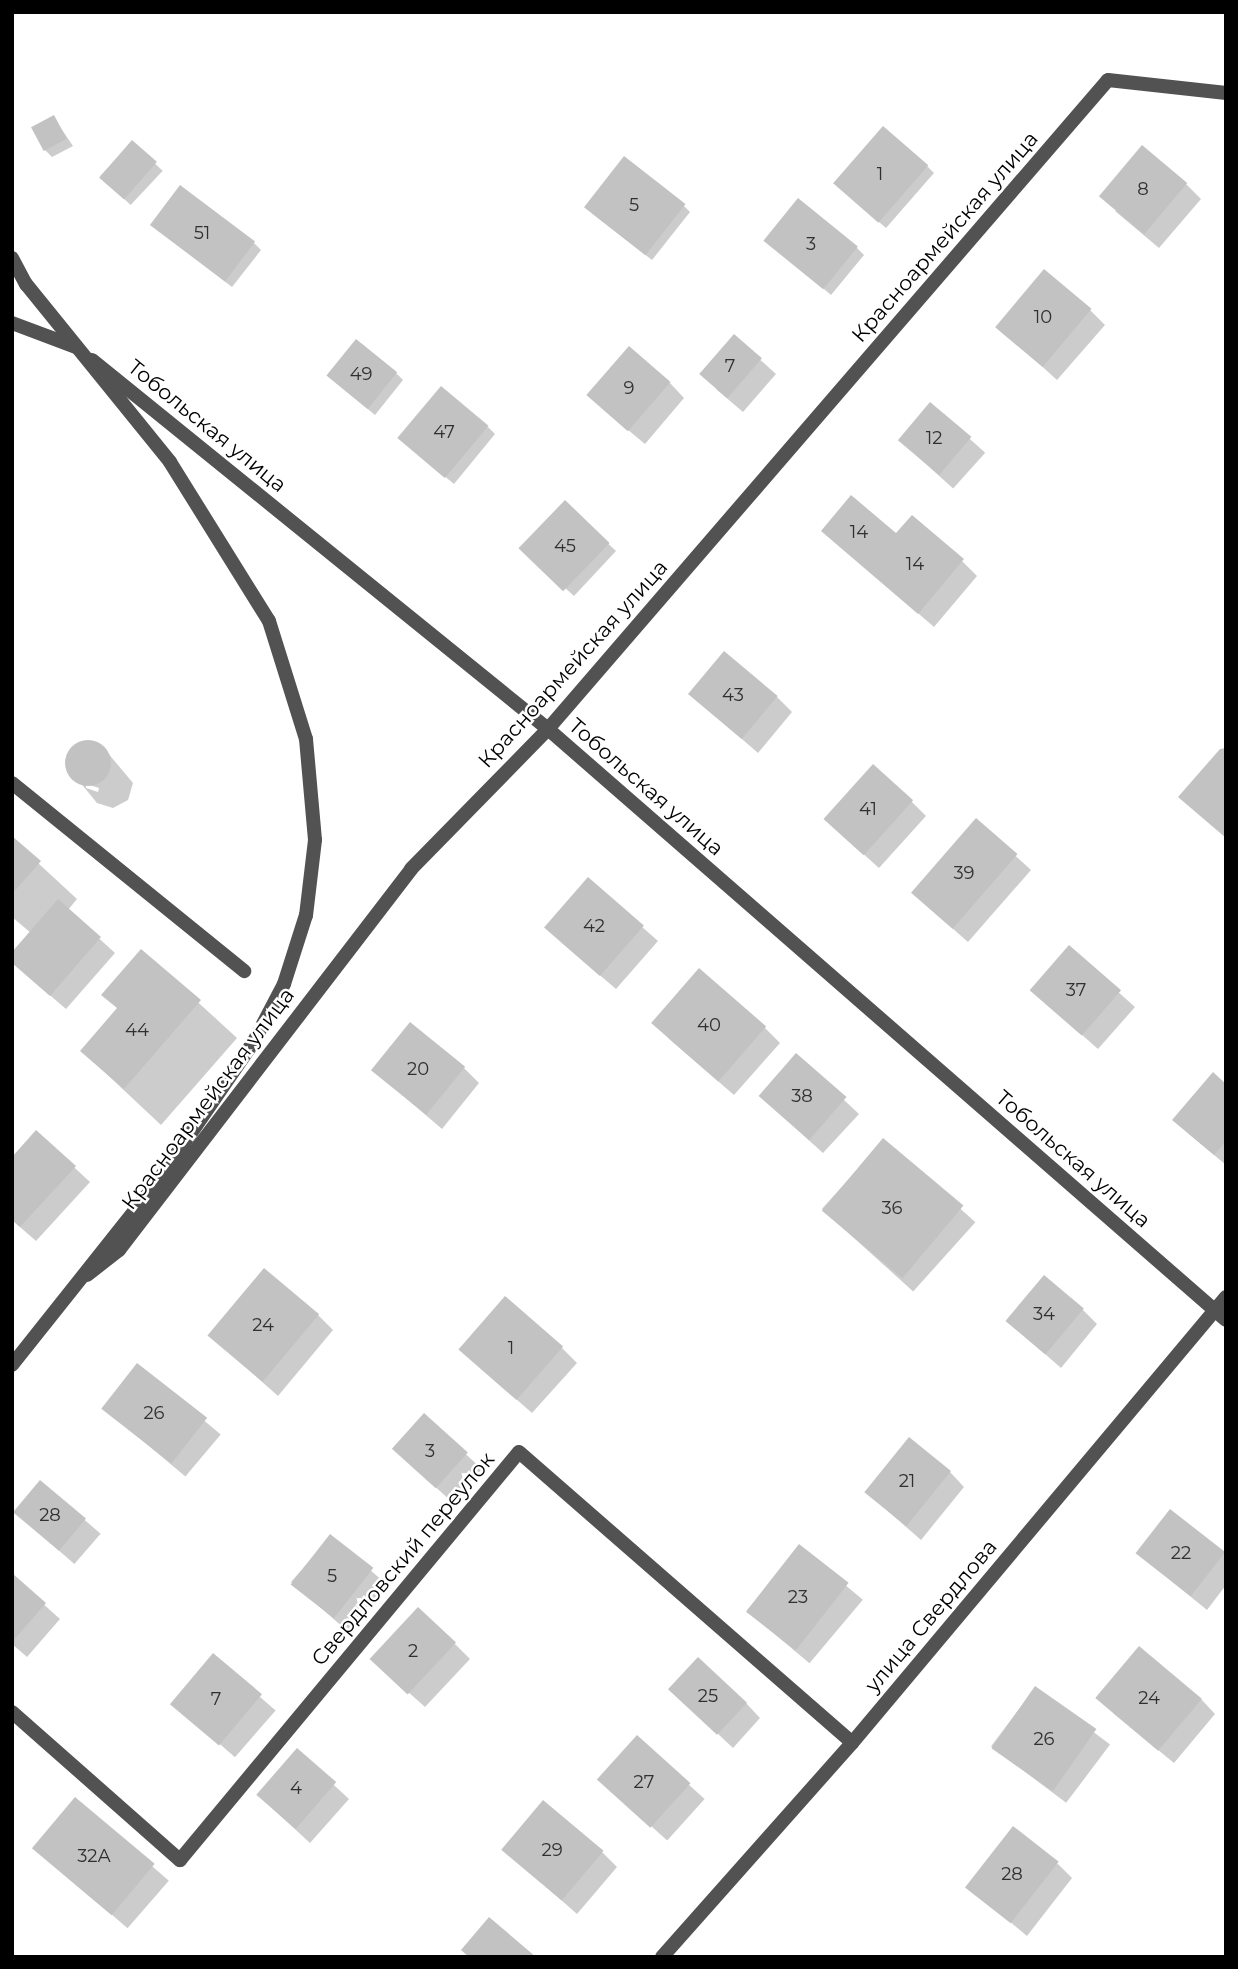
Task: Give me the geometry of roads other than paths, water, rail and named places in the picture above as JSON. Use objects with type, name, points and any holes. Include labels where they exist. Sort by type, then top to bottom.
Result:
[{"type":"street","name":"Красноармейская улица","points":[[78,1282],[119,1250],[411,869],[548,729],[1108,80],[1226,93]]},
{"type":"street","name":"Красноармейская улица","points":[[12,258],[26,285],[170,462],[269,621],[306,739],[315,840],[306,915],[284,984],[253,1043],[156,1184],[12,1365]]},
{"type":"street","name":"Тобольская улица","points":[[12,323],[68,341],[548,729],[1220,1315]]},
{"type":"street","points":[[12,783],[244,971]]},
{"type":"street","name":"улица Свердлова","points":[[662,1957],[852,1743],[1220,1315],[1226,1297]]},
{"type":"street","name":"Свердловский переулок","points":[[12,1712],[180,1860],[519,1452],[852,1743]]}]
